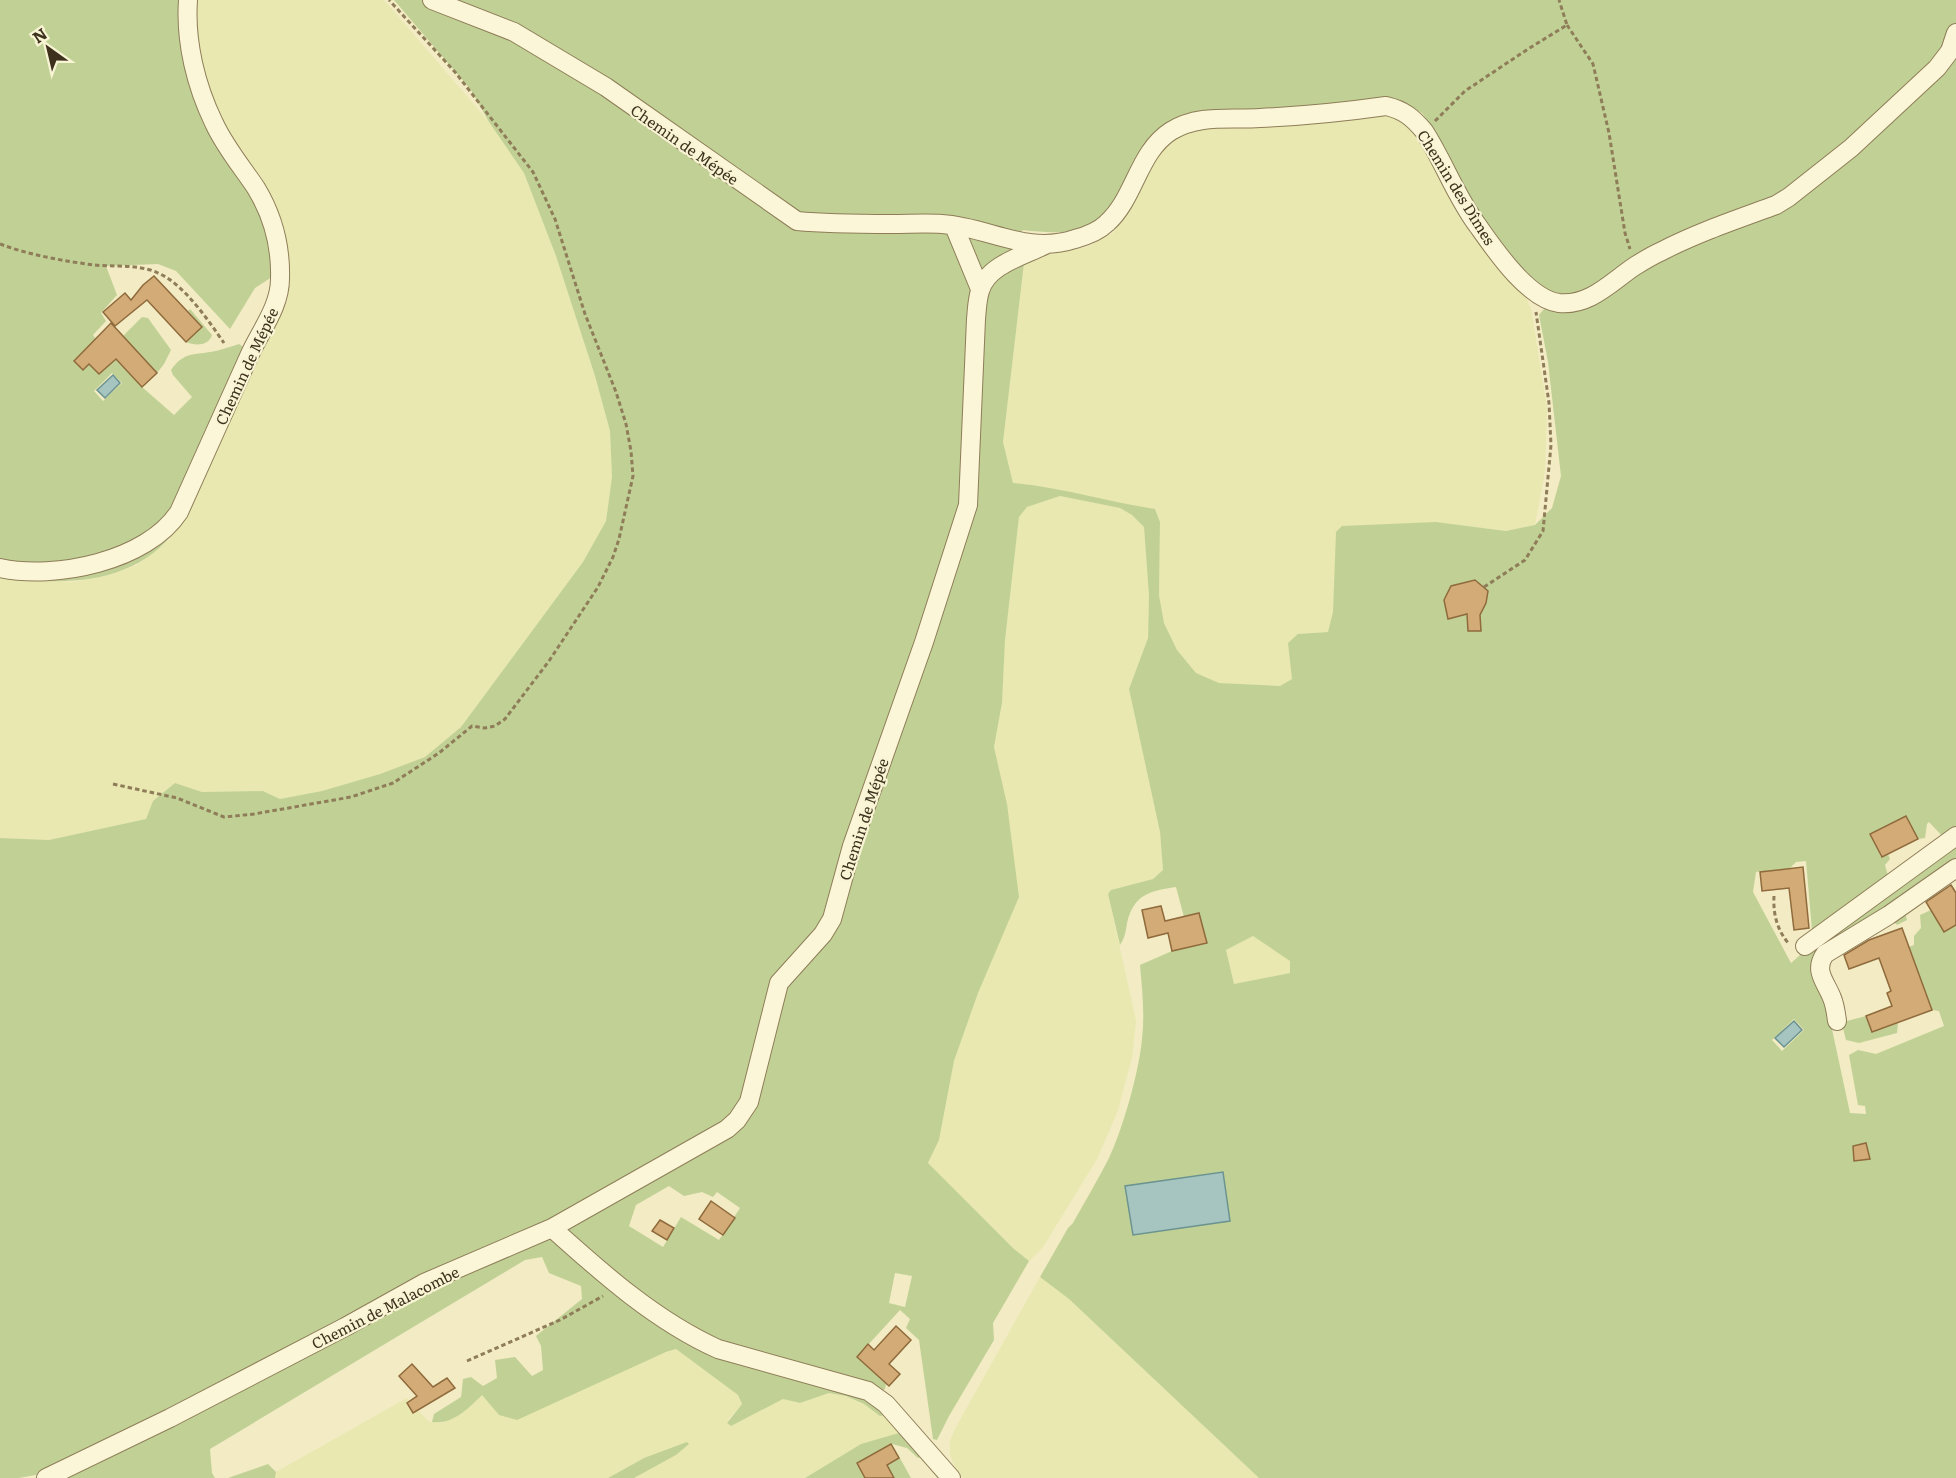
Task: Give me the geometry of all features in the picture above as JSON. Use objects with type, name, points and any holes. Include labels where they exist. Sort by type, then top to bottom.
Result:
[{"type":"street","name":"Chemin de Mépée","points":[[0,568],[20,572],[42,571],[68,569],[99,562],[157,537],[170,526],[179,512],[275,305],[280,279],[275,230],[263,201],[220,135],[208,109],[198,82],[191,51],[187,20],[188,0]]},
{"type":"street","name":"Chemin de Mépée","points":[[432,0],[514,32],[606,87],[797,221],[943,224],[973,229],[1020,243],[1046,245]]},
{"type":"street","name":"Chemin des Dîmes","points":[[1046,245],[1073,240],[1106,225],[1116,215],[1153,150],[1171,132],[1187,123],[1203,119],[1258,118],[1386,106],[1404,112],[1424,131],[1476,225],[1506,263],[1530,288],[1559,303],[1582,300],[1605,289],[1635,266],[1662,251],[1776,205],[1789,197],[1851,148],[1937,68],[1950,51],[1956,33]]},
{"type":"street","points":[[954,226],[980,289]]},
{"type":"street","points":[[980,289],[998,268],[1046,245]]},
{"type":"street","name":"Chemin de Mépée","points":[[552,1228],[728,1129],[749,1102],[779,983],[823,934],[831,920],[852,846],[924,642],[968,505],[976,319],[980,289]]},
{"type":"street","points":[[1805,946],[1956,836]]},
{"type":"street","points":[[1837,1021],[1832,996],[1822,981],[1820,973],[1821,960],[1825,954],[1889,915],[1956,868]]},
{"type":"street","points":[[552,1228],[620,1287],[689,1334],[718,1349],[868,1391],[886,1404],[951,1478]]},
{"type":"street","name":"Chemin de Malacombe","points":[[46,1478],[190,1408],[424,1283],[552,1228]]},
{"type":"path","points":[[113,784],[177,798],[224,817],[254,814],[351,796],[393,783],[439,753],[472,726],[485,728],[495,726],[505,719],[549,661],[598,587],[613,557],[633,476],[626,424],[616,392],[585,314],[555,219],[533,172],[455,72],[389,0]]},
{"type":"path","points":[[1558,0],[1567,25],[1593,64],[1625,233],[1635,266]]},
{"type":"path","points":[[1424,131],[1465,91],[1567,25]]},
{"type":"path","points":[[0,244],[14,249],[94,265],[158,272],[191,299],[224,343]]},
{"type":"path","points":[[1484,587],[1524,560],[1544,531],[1551,445],[1550,403],[1536,315],[1542,296]]},
{"type":"path","points":[[1774,896],[1773,914],[1784,939],[1797,948],[1805,946]]},
{"type":"path","points":[[467,1361],[560,1320],[620,1287]]},
{"type":"green space","points":[[0,0],[183,0],[184,47],[263,217],[275,275],[255,288],[230,329],[176,271],[158,264],[106,266],[117,295],[101,313],[106,321],[93,335],[96,339],[74,360],[82,370],[89,364],[99,374],[116,359],[142,387],[174,415],[192,397],[171,370],[179,360],[239,344],[245,348],[169,516],[163,524],[177,528],[165,543],[136,564],[120,571],[84,580],[47,581],[46,565],[0,563]],"holes":[[[112,373],[122,383],[103,401],[94,391]]]},
{"type":"green space","points":[[194,0],[384,0],[489,122],[524,173],[556,256],[595,376],[610,431],[612,477],[606,521],[583,562],[461,727],[425,757],[380,774],[322,791],[280,799],[263,791],[202,792],[175,783],[153,801],[146,819],[49,840],[0,838],[0,576],[23,580],[74,582],[110,575],[137,565],[169,540],[187,508],[256,359],[287,302],[285,233],[282,222],[274,205],[223,128],[202,74]]},
{"type":"green space","points":[[394,0],[1956,0],[1956,831],[1945,839],[1929,822],[1925,838],[1918,839],[1906,816],[1870,834],[1881,857],[1888,854],[1890,859],[1885,865],[1888,876],[1812,930],[1806,861],[1796,862],[1789,869],[1756,872],[1753,892],[1791,963],[1816,941],[1956,841],[1956,861],[1901,899],[1907,920],[1897,925],[1885,909],[1820,950],[1822,996],[1830,1020],[1850,1113],[1866,1114],[1865,1106],[1858,1105],[1849,1055],[1858,1050],[1876,1054],[1944,1026],[1939,1011],[1932,1010],[1909,947],[1914,945],[1914,936],[1921,928],[1920,915],[1931,910],[1956,925],[1956,1478],[1259,1478],[1069,1299],[1040,1277],[1105,1166],[1125,1116],[1138,1067],[1143,1030],[1140,965],[1172,951],[1207,943],[1199,914],[1184,917],[1176,887],[1158,890],[1139,900],[1130,913],[1120,945],[1108,894],[1111,890],[1153,879],[1163,870],[1160,832],[1129,689],[1148,638],[1149,596],[1144,527],[1132,515],[1120,508],[1060,496],[1027,507],[1019,517],[1005,640],[1002,703],[994,747],[1007,804],[1019,897],[978,993],[954,1061],[939,1140],[928,1163],[1014,1249],[1029,1261],[993,1323],[994,1340],[937,1440],[933,1439],[919,1340],[906,1328],[910,1319],[900,1310],[857,1357],[886,1384],[885,1389],[879,1392],[858,1393],[886,1412],[880,1416],[864,1404],[846,1396],[829,1393],[800,1403],[783,1399],[731,1426],[727,1423],[742,1404],[738,1395],[676,1349],[517,1420],[499,1415],[482,1395],[453,1418],[432,1422],[434,1414],[461,1397],[463,1379],[471,1377],[483,1386],[497,1378],[495,1360],[515,1357],[532,1376],[543,1370],[541,1346],[536,1336],[582,1299],[581,1286],[549,1273],[542,1257],[525,1260],[210,1449],[212,1473],[215,1478],[61,1478],[41,1474],[19,1478],[0,1478],[0,838],[49,840],[146,819],[153,801],[175,783],[202,792],[263,791],[280,799],[322,791],[380,774],[425,757],[461,727],[583,562],[606,521],[612,477],[610,431],[595,376],[556,256],[524,173],[489,122],[471,90]],"holes":[[[1389,99],[1404,103],[1422,113],[1436,132],[1462,187],[1521,272],[1549,303],[1539,315],[1548,362],[1561,476],[1552,508],[1535,525],[1506,531],[1436,522],[1342,526],[1336,532],[1333,612],[1328,632],[1298,634],[1288,643],[1292,679],[1280,686],[1219,683],[1196,673],[1177,650],[1164,623],[1159,595],[1160,522],[1155,509],[1013,483],[1003,442],[1024,263],[1018,234],[1023,230],[1065,232],[1090,225],[1101,218],[1120,195],[1134,160],[1151,138],[1289,112]],[[1253,936],[1290,961],[1290,973],[1234,984],[1226,950]],[[1794,1019],[1804,1030],[1782,1051],[1772,1040]],[[669,1186],[684,1196],[702,1192],[713,1197],[717,1192],[740,1208],[719,1240],[681,1217],[663,1247],[629,1226],[636,1205]],[[895,1273],[912,1276],[905,1307],[889,1303]]]},
{"type":"green space","points":[[1390,115],[1410,123],[1523,291],[1531,309],[1547,408],[1545,471],[1535,525],[1506,531],[1436,522],[1333,612],[1328,632],[1298,634],[1293,679],[1280,686],[1219,683],[1196,673],[1177,650],[1164,623],[1159,595],[1160,522],[1155,509],[1034,485],[1013,484],[1003,442],[1024,263],[1036,256],[1087,247],[1113,233],[1152,163],[1162,150],[1192,129]]},
{"type":"green space","points":[[190,309],[212,335],[205,343],[186,342],[202,327],[188,311]]},
{"type":"green space","points":[[142,317],[148,318],[171,350],[157,373],[123,336]]},
{"type":"green space","points":[[1060,496],[1120,508],[1132,515],[1144,527],[1149,596],[1148,638],[1129,689],[1160,832],[1163,870],[1153,879],[1111,890],[1108,894],[1136,1021],[1132,1057],[1118,1110],[1097,1159],[1043,1247],[1029,1261],[928,1164],[939,1140],[954,1061],[978,993],[1007,804],[994,747],[1002,703],[1005,640],[1019,517],[1027,507]]},
{"type":"green space","points":[[1253,936],[1291,961],[1290,973],[1234,984],[1226,950]]},
{"type":"green space","points":[[1866,1016],[1872,1032],[1898,1023],[1897,1033],[1859,1043],[1846,1040],[1843,1028],[1847,1021]]},
{"type":"green space","points":[[1040,1277],[1069,1299],[1259,1478],[963,1478],[955,1468],[950,1455],[950,1441]]},
{"type":"green space","points":[[676,1349],[738,1395],[742,1404],[729,1418],[727,1423],[731,1426],[783,1399],[800,1403],[829,1393],[846,1396],[864,1404],[880,1416],[886,1412],[906,1434],[861,1444],[805,1478],[634,1478],[676,1455],[644,1458],[608,1478],[275,1478],[276,1472],[407,1398],[428,1421],[432,1422],[442,1423],[482,1395],[499,1415]]},
{"type":"green space","points":[[899,1433],[906,1434],[922,1457],[918,1458],[907,1448],[892,1444],[911,1478],[805,1478],[861,1444]]},
{"type":"green space","points":[[687,1442],[689,1444],[676,1455],[634,1478],[608,1478],[644,1458]]},
{"type":"green space","points":[[268,1464],[276,1472],[275,1478],[228,1478]]},
{"type":"water","points":[[113,375],[120,383],[105,398],[97,390]]},
{"type":"water","points":[[1794,1021],[1802,1030],[1784,1047],[1775,1038]]},
{"type":"water","points":[[1223,1172],[1230,1221],[1133,1235],[1125,1186]]},
{"type":"building","points":[[154,276],[202,327],[186,342],[147,300],[115,326],[103,312],[125,293],[131,300]]},
{"type":"building","points":[[111,323],[157,373],[142,387],[116,359],[99,374],[89,364],[83,370],[74,361]]},
{"type":"building","points":[[1475,580],[1488,591],[1486,603],[1480,615],[1481,631],[1468,631],[1467,614],[1448,619],[1444,600],[1451,586]]},
{"type":"building","points":[[1906,816],[1918,839],[1882,857],[1870,834]]},
{"type":"building","points":[[1803,867],[1809,928],[1794,930],[1789,888],[1762,891],[1760,872]]},
{"type":"building","points":[[1951,885],[1956,893],[1956,925],[1944,932],[1926,902]]},
{"type":"building","points":[[1161,906],[1165,921],[1199,913],[1207,943],[1172,951],[1168,933],[1148,938],[1142,910]]},
{"type":"building","points":[[1902,928],[1932,1010],[1872,1032],[1866,1016],[1892,1006],[1887,993],[1891,991],[1879,958],[1849,969],[1844,955],[1869,940]]},
{"type":"building","points":[[1866,1143],[1870,1159],[1854,1161],[1853,1146]]},
{"type":"building","points":[[711,1201],[735,1218],[723,1235],[699,1219]]},
{"type":"building","points":[[660,1220],[674,1228],[667,1240],[652,1231]]},
{"type":"building","points":[[896,1326],[911,1340],[889,1364],[900,1374],[889,1386],[857,1357],[868,1344],[874,1350]]},
{"type":"building","points":[[412,1364],[433,1387],[447,1378],[455,1388],[413,1413],[407,1403],[417,1396],[399,1376]]},
{"type":"building","points":[[891,1444],[899,1458],[887,1465],[894,1478],[865,1478],[857,1463]]}]
